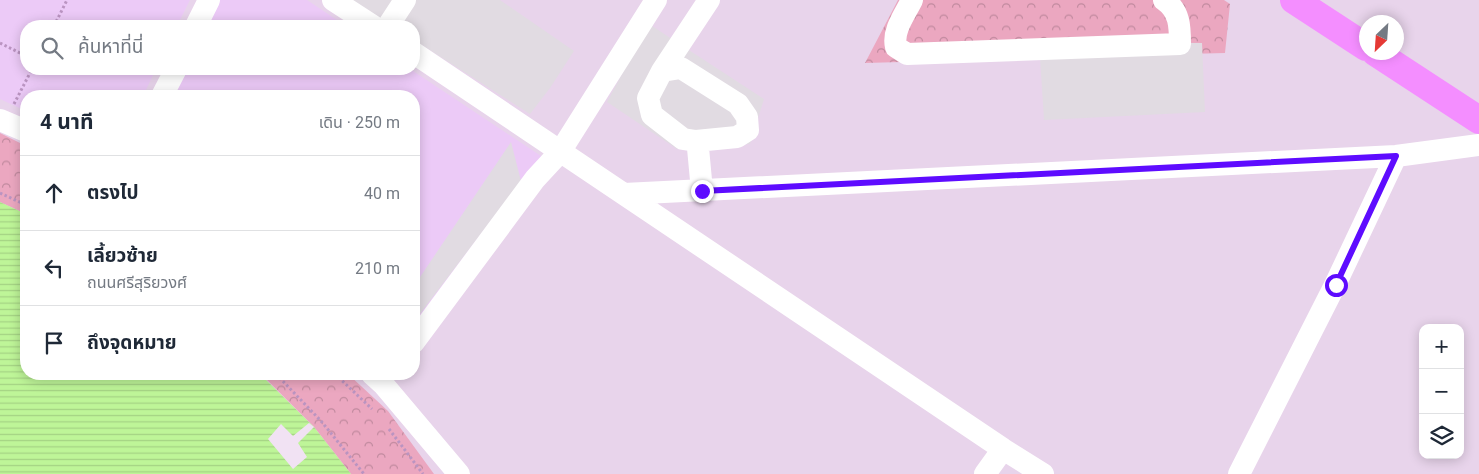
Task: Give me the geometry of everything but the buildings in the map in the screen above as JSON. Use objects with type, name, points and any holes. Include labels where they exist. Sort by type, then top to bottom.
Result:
[{"type":"main road","points":[[1294,0],[1359,42]]},
{"type":"main road","points":[[1387,60],[1479,120]]},
{"type":"street","points":[[199,20],[209,0]]},
{"type":"street","points":[[332,0],[364,20]]},
{"type":"street","points":[[392,20],[405,0]]},
{"type":"street","points":[[420,334],[535,179],[560,152],[656,0]]},
{"type":"street","points":[[662,71],[681,68],[738,104],[747,117],[748,130],[737,137],[696,141],[683,139],[652,115],[648,98],[662,71],[709,0]]},
{"type":"street","points":[[912,0],[894,40],[896,47],[907,54],[1180,44],[1178,16],[1170,4],[1164,0]]},
{"type":"street","points":[[420,57],[1043,474]]},
{"type":"street","points":[[165,90],[173,75]]},
{"type":"street","points":[[3,121],[20,128]]},
{"type":"street","points":[[696,141],[702,191]]},
{"type":"street","points":[[624,194],[1396,156],[1479,145]]},
{"type":"street","points":[[1239,474],[1336,285],[1396,156]]},
{"type":"street","points":[[384,380],[459,474]]},
{"type":"street","points":[[984,474],[1003,448]]},
{"type":"path","points":[[57,20],[67,0]]},
{"type":"path","points":[[0,43],[20,53]]},
{"type":"path","points":[[20,90],[29,75]]},
{"type":"path","points":[[3,121],[20,91]]},
{"type":"path","points":[[0,193],[20,201]]},
{"type":"path","points":[[282,380],[321,421],[364,474]]},
{"type":"path","points":[[341,380],[377,414]]},
{"type":"path","points":[[389,429],[423,474]]},
{"type":"shaded area","points":[[0,0],[1479,0],[1479,474],[0,474]]},
{"type":"shaded area","points":[[0,0],[190,0],[180,20],[20,20],[20,75],[153,75],[146,90],[20,90],[20,108],[0,99]]},
{"type":"shaded area","points":[[219,0],[307,0],[337,20],[209,20]]},
{"type":"shaded area","points":[[352,0],[500,0],[574,51],[550,88],[530,114],[420,44],[420,20],[384,20]]},
{"type":"shaded area","points":[[649,24],[764,99],[750,144],[677,149],[607,102]]},
{"type":"shaded area","points":[[1039,42],[1202,43],[1205,112],[1044,120]]},
{"type":"shaded area","points":[[182,75],[419,75],[544,158],[420,323],[420,90],[175,90]]},
{"type":"shaded area","points":[[511,142],[521,181],[420,314],[420,277]]},
{"type":"shaded area","points":[[0,202],[20,211],[20,380],[266,380],[314,427],[351,474],[0,474]]},
{"type":"green space","points":[[898,0],[1224,0],[1230,4],[1225,53],[865,63]]},
{"type":"green space","points":[[0,133],[20,143],[20,211],[0,202]]},
{"type":"green space","points":[[267,380],[354,380],[388,411],[434,474],[351,474],[314,427]]},
{"type":"pier","points":[[309,423],[314,427],[298,443],[307,457],[293,469],[268,439],[281,424],[293,436]]},
{"type":"route","points":[[702,191],[1396,156],[1336,285]]}]
